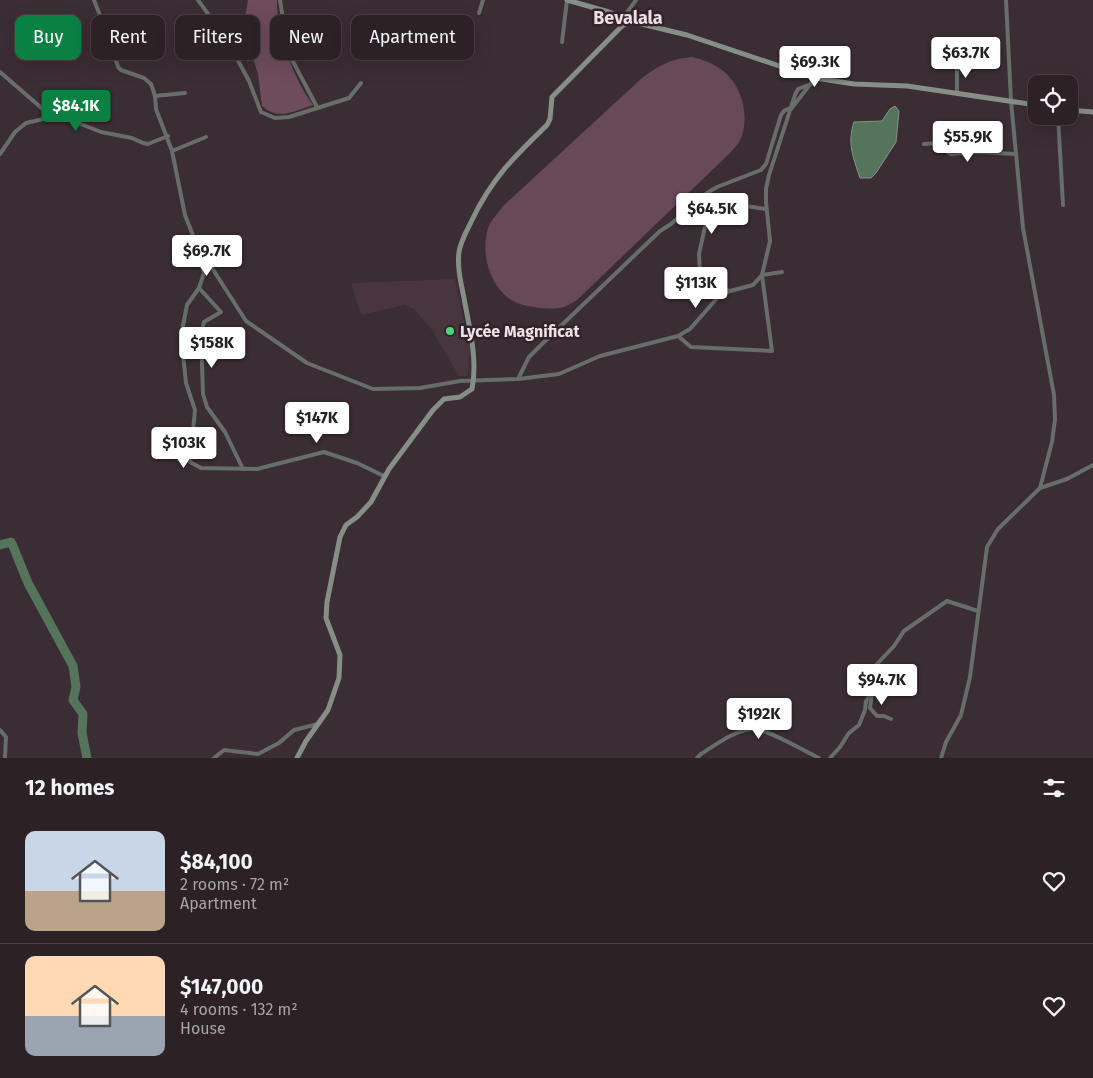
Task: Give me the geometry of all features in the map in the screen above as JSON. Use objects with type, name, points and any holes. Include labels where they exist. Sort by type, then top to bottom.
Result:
[{"type":"street","points":[[94,0],[118,66],[121,70],[144,78],[151,84],[156,109],[168,136],[172,151],[185,216],[196,243],[204,273],[199,288],[187,306],[181,336],[186,383],[195,410],[190,462],[201,468],[256,470],[324,452],[357,463],[384,476]]},
{"type":"street","points":[[198,0],[227,40],[249,80],[261,112],[276,118],[289,117],[349,98],[360,83]]},
{"type":"street","points":[[280,0],[288,52],[316,107]]},
{"type":"street","points":[[479,14],[483,0]]},
{"type":"street","points":[[562,42],[567,0],[609,12],[629,21],[687,35],[815,78],[854,84],[907,86],[1028,104]]},
{"type":"street","points":[[623,18],[636,0]]},
{"type":"street","points":[[1006,0],[1011,101],[1023,228],[1054,395],[1055,419],[1052,442],[1040,488]]},
{"type":"street","points":[[297,758],[306,741],[328,710],[339,678],[340,655],[326,618],[327,602],[340,537],[346,525],[357,517],[371,502],[384,476],[433,410],[444,399],[460,397],[472,388],[474,381],[470,330],[460,279],[459,254],[462,240],[482,199],[495,179],[511,160],[547,125],[550,119],[552,97],[629,21]]},
{"type":"street","points":[[957,64],[957,93]]},
{"type":"street","points":[[0,72],[52,117]]},
{"type":"street","points":[[678,336],[691,347],[772,351],[762,275],[770,241],[766,209],[766,189],[790,110],[815,78]]},
{"type":"street","points":[[154,96],[185,93]]},
{"type":"street","points":[[518,379],[529,357],[660,231],[712,190],[761,170],[766,164],[781,115],[784,111],[790,110]]},
{"type":"street","points":[[1078,111],[1093,112]]},
{"type":"street","points":[[0,154],[15,132],[26,123],[52,117],[63,117],[101,132],[132,138],[148,144],[168,136]]},
{"type":"street","points":[[1059,125],[1063,205]]},
{"type":"street","points":[[172,151],[206,137]]},
{"type":"street","points":[[924,144],[938,143],[951,154],[976,152],[1016,154]]},
{"type":"street","points":[[730,290],[711,284],[700,273],[699,254],[705,227],[718,212],[732,204],[766,209]]},
{"type":"street","points":[[196,243],[246,321],[307,363],[372,389],[420,388],[460,381],[518,379],[559,374],[600,356],[678,336],[690,329],[719,296],[730,290],[753,286],[762,275],[782,272]]},
{"type":"street","points":[[199,288],[222,312],[204,322],[201,334],[203,394],[207,407],[225,432],[243,470]]},
{"type":"street","points":[[941,758],[946,742],[961,715],[970,677],[987,547],[992,536],[1040,488],[1067,479],[1093,465]]},
{"type":"street","points":[[891,719],[877,716],[870,708],[872,692],[877,678],[877,664],[894,646],[904,631],[947,601],[978,611]]},
{"type":"street","points":[[830,758],[849,733],[859,725],[865,710],[866,701],[872,692]]},
{"type":"street","points":[[214,758],[224,750],[258,754],[279,743],[294,730],[318,724]]},
{"type":"street","points":[[697,758],[732,734],[754,728],[787,741],[819,758]]},
{"type":"street","points":[[0,730],[6,736],[5,758]]},
{"type":"shaded area","points":[[248,0],[277,0],[277,15],[270,15],[270,60],[290,60],[299,83],[313,105],[281,114],[268,111],[262,106],[258,74],[254,60],[260,60],[260,15],[246,15]]},
{"type":"shaded area","points":[[692,57],[709,62],[723,71],[736,86],[740,95],[745,115],[744,126],[740,140],[731,152],[577,300],[569,305],[555,309],[519,304],[506,296],[493,280],[486,259],[485,248],[488,228],[503,206],[642,78],[666,63]]},
{"type":"shaded area","points":[[895,106],[899,111],[896,142],[871,178],[860,178],[853,157],[851,143],[854,122],[882,121],[890,109]]},
{"type":"shaded area","name":"Lycée Magnificat","points":[[455,279],[470,351],[468,374],[466,376],[459,376],[430,327],[414,309],[404,305],[361,315],[352,287],[352,283]]},
{"type":"waterway","points":[[0,545],[11,542],[28,583],[73,666],[76,687],[73,700],[83,714],[82,733],[87,758]]},
{"type":"place","name":"Lycée Magnificat","points":[[450,331]]},
{"type":"district","name":"Bevalala","points":[[628,18]]}]
